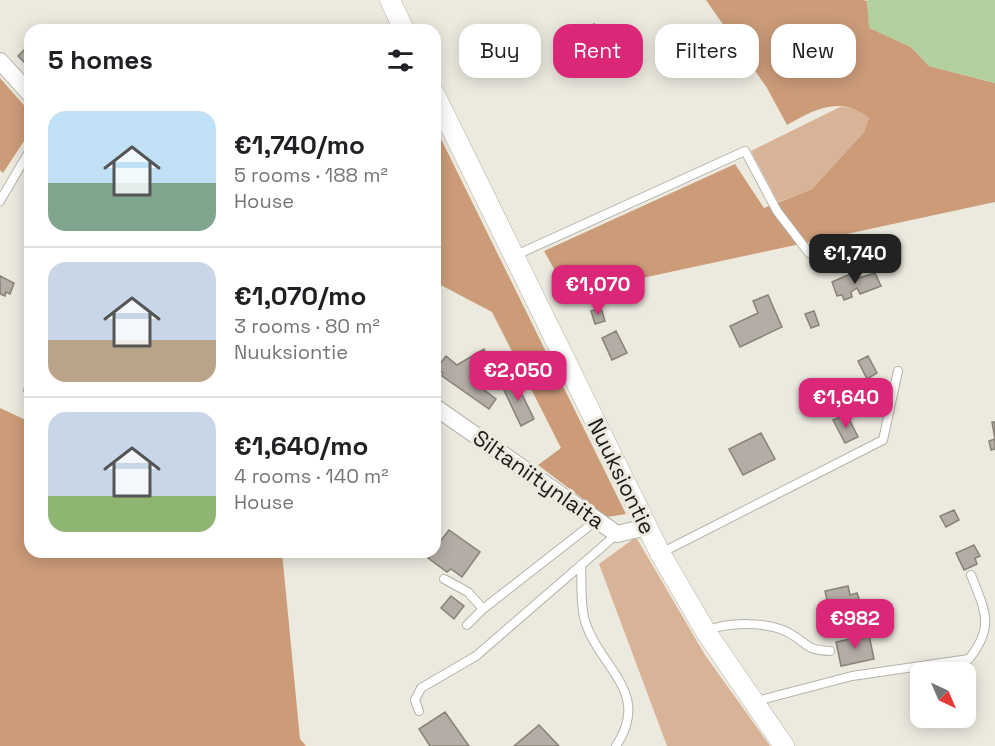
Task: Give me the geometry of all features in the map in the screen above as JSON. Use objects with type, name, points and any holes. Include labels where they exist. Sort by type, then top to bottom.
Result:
[{"type":"street","points":[[390,0],[401,24]]},
{"type":"street","points":[[0,61],[24,87]]},
{"type":"street","name":"Nuuksiontie","points":[[441,107],[660,553],[705,632],[784,746]]},
{"type":"street","name":"Siltaniitynlaita","points":[[441,411],[616,534],[647,527]]},
{"type":"lane","points":[[514,256],[745,151],[777,210],[809,253]]},
{"type":"lane","points":[[0,201],[24,160]]},
{"type":"lane","points":[[660,553],[882,440],[898,370]]},
{"type":"lane","points":[[467,625],[483,609],[597,520]]},
{"type":"lane","points":[[419,711],[415,700],[421,688],[476,656],[616,534]]},
{"type":"lane","points":[[581,565],[585,620],[630,703],[628,729],[616,746]]},
{"type":"lane","points":[[752,702],[852,676],[969,659],[980,646],[987,630],[985,610],[971,575]]},
{"type":"lane","points":[[444,579],[468,592],[483,609]]},
{"type":"lane","points":[[705,632],[719,625],[749,624],[788,632],[812,650],[830,651]]},
{"type":"shaded area","points":[[706,0],[863,0],[867,1],[870,28],[911,47],[929,66],[995,83],[995,202],[568,294],[544,251],[735,164],[764,208],[812,189],[864,132],[869,118],[849,107],[838,106],[807,114],[787,125],[759,76],[759,24],[723,24]]},
{"type":"shaded area","points":[[867,0],[995,0],[995,83],[929,66],[911,47],[869,28]]},
{"type":"shaded area","points":[[0,78],[24,105],[24,141],[3,173],[0,170]]},
{"type":"shaded area","points":[[840,107],[857,108],[869,118],[864,132],[812,189],[778,202],[751,151]]},
{"type":"shaded area","points":[[441,139],[626,514],[607,517],[538,465],[561,448],[492,312],[441,285]]},
{"type":"shaded area","points":[[0,408],[24,419],[24,558],[283,558],[300,739],[306,746],[0,746]]},
{"type":"shaded area","points":[[636,537],[705,655],[770,746],[667,746],[599,564]]},
{"type":"building","points":[[24,50],[24,62],[18,56]]},
{"type":"building","points":[[857,271],[859,278],[875,273],[881,286],[860,294],[857,288],[851,292],[852,297],[844,300],[842,295],[837,296],[832,282]]},
{"type":"building","points":[[0,276],[14,283],[10,294],[6,292],[5,296],[0,294]]},
{"type":"building","points":[[768,295],[782,327],[740,347],[730,326],[758,313],[753,301]]},
{"type":"building","points":[[601,308],[605,321],[595,324],[591,311]]},
{"type":"building","points":[[814,311],[819,325],[811,328],[805,314]]},
{"type":"building","points":[[616,331],[627,353],[612,360],[602,338]]},
{"type":"building","points":[[484,349],[500,378],[485,385],[483,389],[496,399],[489,409],[442,376],[441,363],[446,356],[457,365]]},
{"type":"building","points":[[868,356],[877,373],[867,379],[858,361]]},
{"type":"building","points":[[514,378],[534,419],[521,426],[502,386]]},
{"type":"building","points":[[847,415],[858,437],[845,443],[833,420]]},
{"type":"building","points":[[992,422],[995,422],[995,439]]},
{"type":"building","points":[[761,433],[775,459],[743,475],[729,449]]},
{"type":"building","points":[[995,439],[995,449],[991,450],[989,441]]},
{"type":"building","points":[[954,510],[959,520],[946,527],[940,516]]},
{"type":"building","points":[[449,530],[480,552],[462,577],[451,569],[447,572],[428,558],[441,558],[441,540]]},
{"type":"building","points":[[974,545],[980,556],[975,558],[977,564],[964,570],[956,553]]},
{"type":"building","points":[[848,586],[850,595],[857,593],[861,605],[853,607],[856,618],[832,623],[825,591]]},
{"type":"building","points":[[451,596],[464,606],[454,619],[441,608]]},
{"type":"building","points":[[869,635],[874,659],[841,666],[836,642]]},
{"type":"building","points":[[445,712],[469,746],[430,746],[419,729]]},
{"type":"building","points":[[539,725],[559,746],[514,746]]}]
